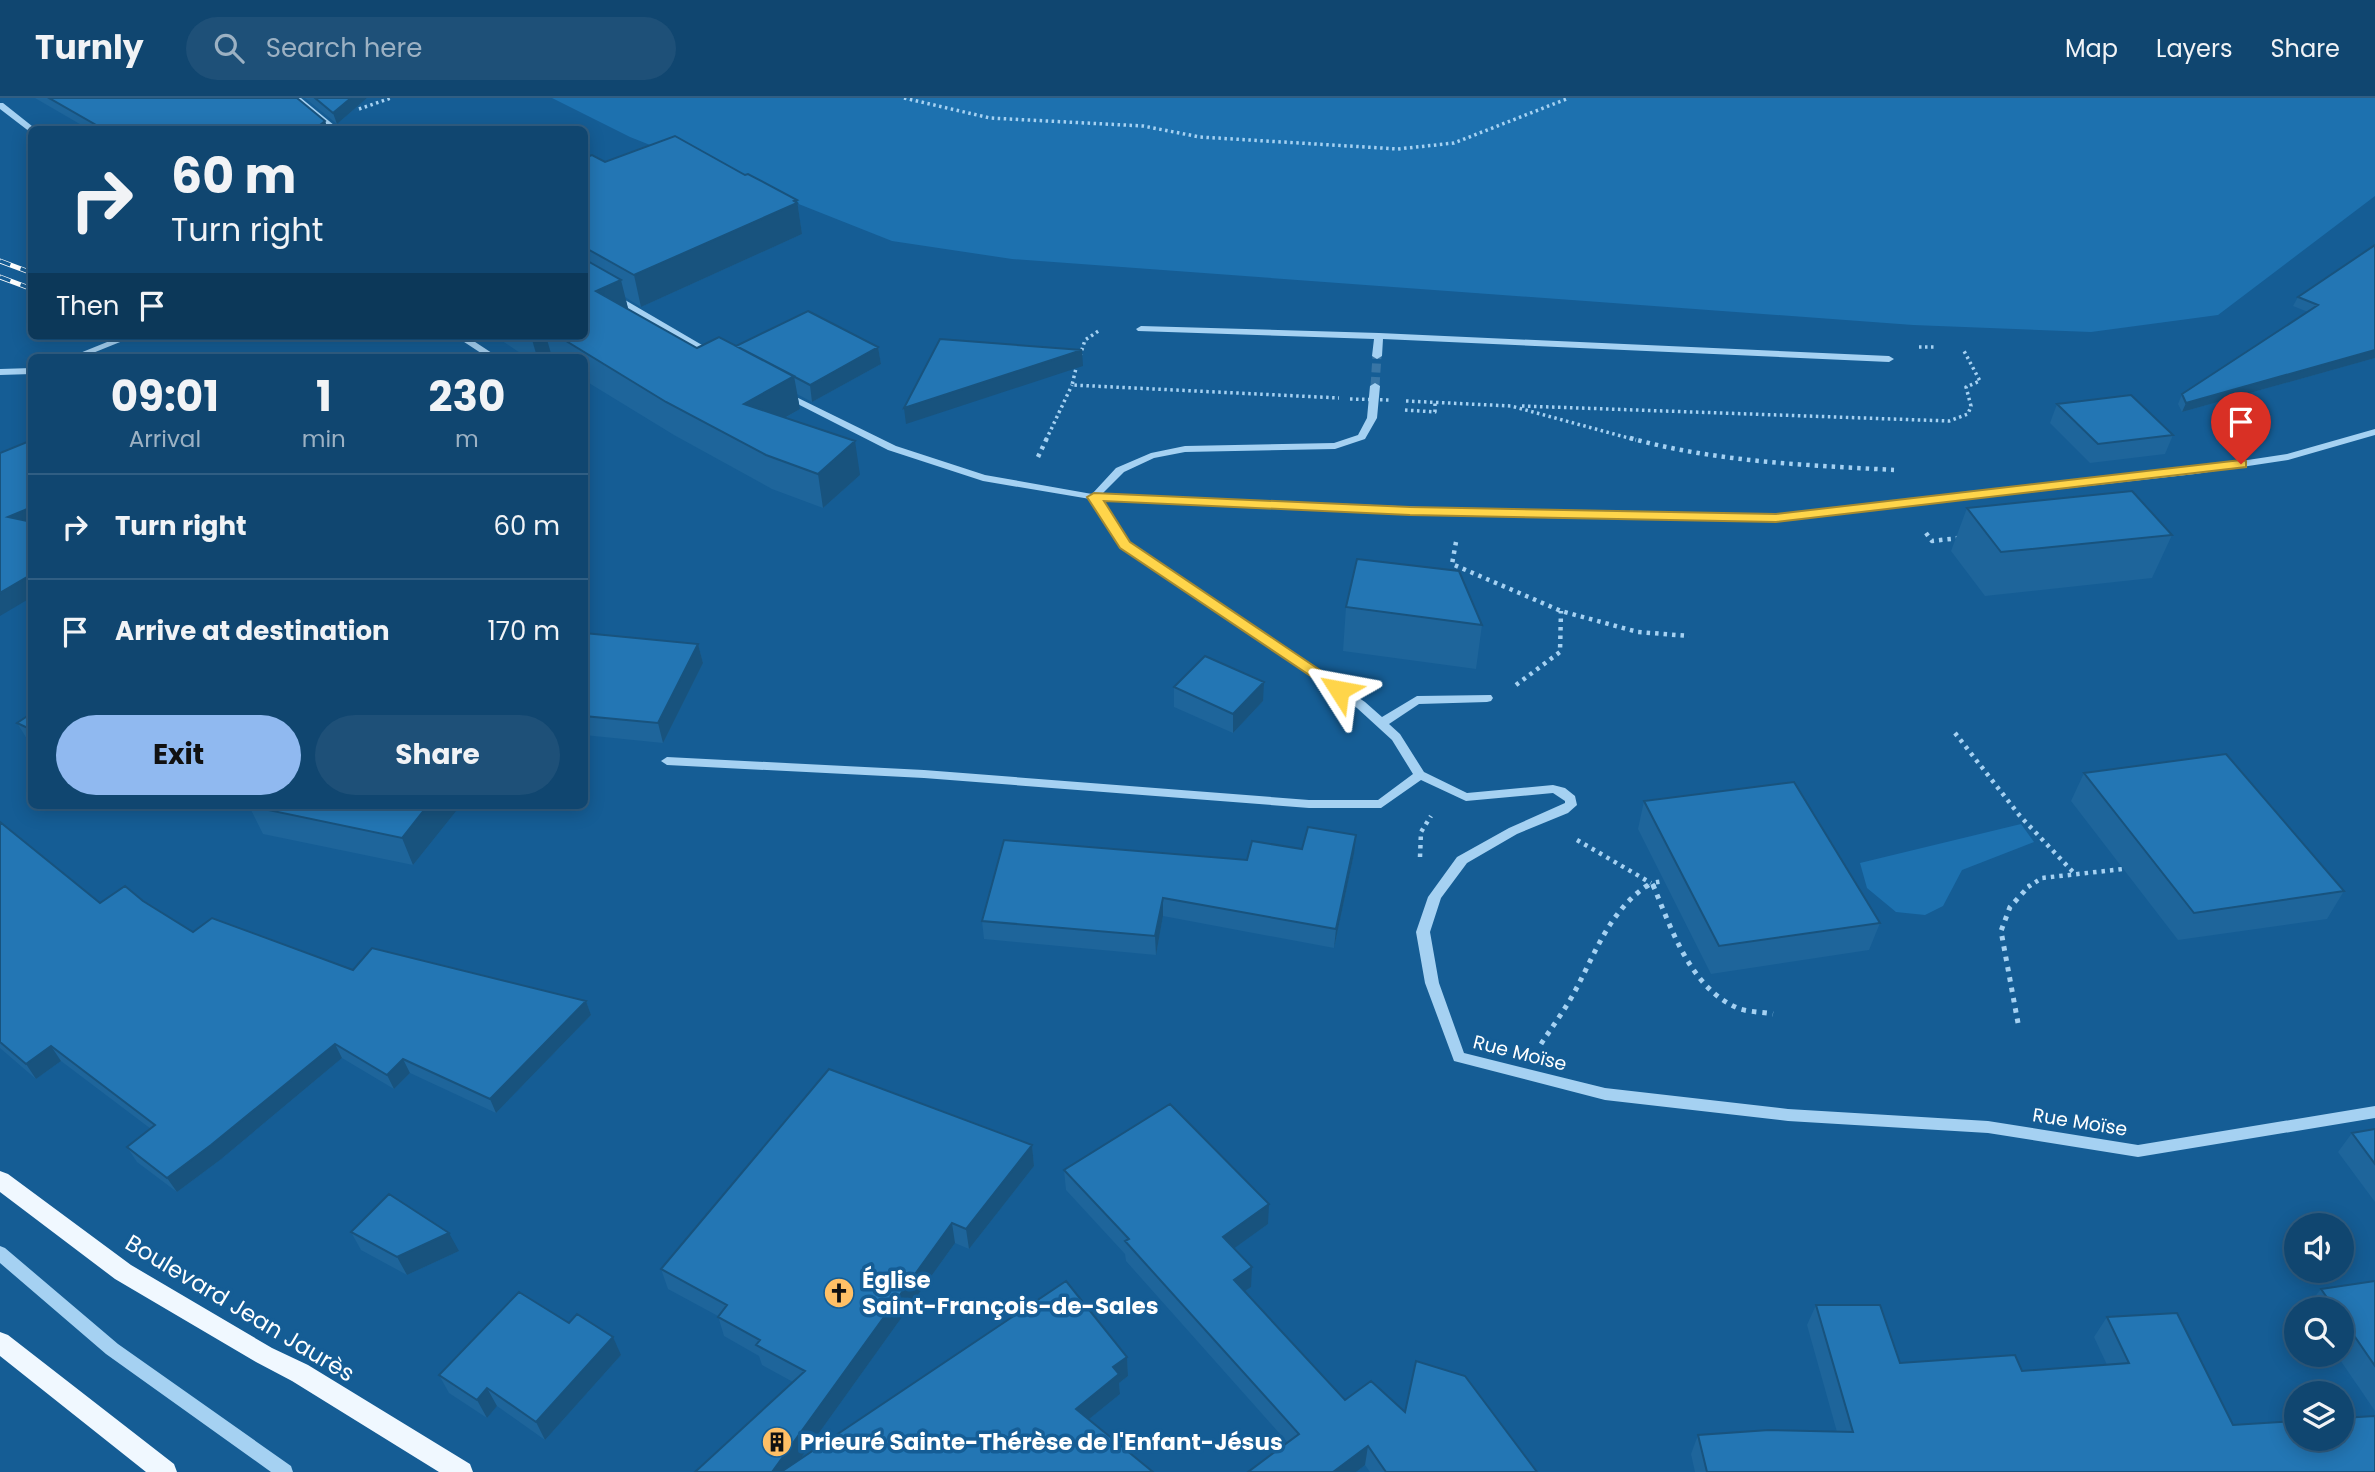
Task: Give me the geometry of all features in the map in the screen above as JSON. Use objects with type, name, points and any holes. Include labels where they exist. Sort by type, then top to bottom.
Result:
[{"type":"main road","name":"Boulevard Jean Jaurès","points":[[0,1180],[123,1272],[264,1355],[300,1373],[461,1472]]},
{"type":"main road","points":[[0,1342],[165,1472]]},
{"type":"street","points":[[296,98],[332,126]]},
{"type":"street","points":[[0,105],[28,126]]},
{"type":"street","points":[[588,281],[722,360]]},
{"type":"street","points":[[1142,329],[1379,336],[1889,359]]},
{"type":"street","points":[[83,354],[120,340]]},
{"type":"street","points":[[466,340],[488,354]]},
{"type":"street","points":[[0,372],[28,371]]},
{"type":"street","points":[[1094,497],[1120,470],[1151,456],[1185,449],[1335,446],[1362,436],[1372,418],[1375,386]]},
{"type":"street","points":[[769,387],[892,448],[983,478],[1094,497],[1462,513],[1776,518],[2194,471],[2288,457],[2375,432]]},
{"type":"street","points":[[667,761],[924,774],[1217,799],[1309,804],[1381,804],[1420,775],[1396,737],[1361,705],[1125,545],[1094,497]]},
{"type":"street","points":[[1381,723],[1417,700],[1487,698]]},
{"type":"street","name":"Rue Moïse","points":[[1420,775],[1466,797],[1553,789],[1568,795],[1571,804],[1513,831],[1462,860],[1435,897],[1423,932],[1432,983],[1459,1058],[1605,1094],[1788,1115],[1988,1127],[2138,1151],[2375,1112]]},
{"type":"street","points":[[0,1254],[112,1349],[285,1472]]},
{"type":"lane","points":[[1377,356],[1379,336]]},
{"type":"path","points":[[904,98],[990,118],[1143,126],[1200,137],[1398,149],[1454,143],[1569,98]]},
{"type":"path","points":[[1026,485],[1072,385],[1085,340],[1100,330]]},
{"type":"path","points":[[1072,385],[1511,406],[1950,421],[1961,419],[1970,411],[1972,407],[1966,387],[1980,381],[1964,351]]},
{"type":"path","points":[[1435,402],[1435,412]]},
{"type":"path","points":[[1511,406],[1665,448],[1791,464],[1897,470]]},
{"type":"path","points":[[1448,576],[1462,513]]},
{"type":"path","points":[[1922,529],[1932,541],[1960,538]]},
{"type":"path","points":[[1452,564],[1560,611],[1638,632],[1689,636]]},
{"type":"path","points":[[1487,698],[1518,684],[1560,652],[1560,611]]},
{"type":"path","points":[[1955,733],[2026,824],[2073,873]]},
{"type":"path","points":[[1540,820],[1652,883],[1688,962],[1701,980],[1717,995],[1739,1009],[1773,1014]]},
{"type":"path","points":[[1419,853],[1421,832]]},
{"type":"path","points":[[2018,1023],[2001,931],[2010,907],[2025,889],[2042,878],[2123,869]]},
{"type":"path","points":[[1524,1073],[1572,997],[1618,913],[1636,892],[1652,883],[1664,881]]},
{"type":"shaded area","points":[[552,98],[2375,98],[2375,196],[2218,315],[2091,332],[1913,325],[1012,259],[892,241],[630,137]]},
{"type":"shaded area","points":[[2021,824],[2034,842],[1962,870],[1943,906],[1925,915],[1896,912],[1867,888],[1860,863]]},
{"type":"building","points":[[49,98],[297,98],[325,121],[319,126],[98,126]]},
{"type":"building","points":[[315,98],[351,98],[333,113]]},
{"type":"building","points":[[675,136],[797,200],[794,201],[797,203],[634,275],[588,249],[588,156],[592,155],[605,162]]},
{"type":"building","points":[[2375,245],[2375,350],[2186,403],[2182,394],[2318,305],[2298,297]]},
{"type":"building","points":[[588,261],[621,280],[596,291],[697,348],[719,337],[794,376],[744,404],[855,441],[818,474],[766,455],[666,402],[565,340],[588,340]]},
{"type":"building","points":[[808,311],[878,347],[810,385],[736,346]]},
{"type":"building","points":[[940,339],[1082,350],[904,408]]},
{"type":"building","points":[[2131,395],[2173,435],[2098,444],[2057,404]]},
{"type":"building","points":[[28,442],[28,509],[8,517],[28,521],[28,576],[0,593],[0,453]]},
{"type":"building","points":[[2132,491],[2172,535],[2001,552],[1967,508]]},
{"type":"building","points":[[1357,559],[1459,571],[1482,625],[1346,607]]},
{"type":"building","points":[[588,633],[698,644],[658,723],[588,716]]},
{"type":"building","points":[[1205,656],[1264,682],[1233,714],[1174,687]]},
{"type":"building","points":[[28,716],[28,728],[17,723]]},
{"type":"building","points":[[2226,754],[2344,891],[2194,913],[2084,773]]},
{"type":"building","points":[[1794,782],[1880,923],[1719,946],[1644,801]]},
{"type":"building","points":[[263,809],[425,809],[402,838]]},
{"type":"building","points":[[0,822],[100,903],[125,886],[143,901],[193,932],[212,918],[353,970],[372,948],[586,1001],[490,1099],[403,1059],[387,1075],[335,1044],[167,1178],[127,1147],[155,1125],[51,1046],[26,1064],[0,1042]]},
{"type":"building","points":[[1308,827],[1356,835],[1336,929],[1163,898],[1155,936],[982,921],[1004,840],[1247,860],[1252,841],[1302,849]]},
{"type":"building","points":[[829,1069],[1032,1145],[966,1229],[952,1223],[772,1472],[695,1472],[805,1371],[756,1345],[760,1340],[718,1317],[727,1305],[661,1269]]},
{"type":"building","points":[[1170,1104],[1269,1204],[1223,1237],[1252,1267],[1234,1280],[1345,1400],[1371,1381],[1405,1412],[1416,1361],[1465,1376],[1537,1472],[1386,1472],[1368,1446],[1333,1472],[1248,1472],[1299,1434],[1125,1241],[1129,1239],[1064,1170]]},
{"type":"building","points":[[2375,1129],[2375,1164],[2352,1133]]},
{"type":"building","points":[[389,1194],[449,1233],[397,1257],[351,1232]]},
{"type":"building","points":[[1066,1281],[1127,1357],[1113,1367],[1119,1374],[1076,1409],[1153,1472],[781,1472]]},
{"type":"building","points":[[2375,1281],[2375,1366],[2354,1335],[2354,1297],[2327,1297],[2321,1289]]},
{"type":"building","points":[[519,1292],[569,1323],[577,1314],[613,1337],[536,1422],[487,1388],[477,1400],[439,1375]]},
{"type":"building","points":[[1816,1305],[1880,1305],[1900,1363],[2015,1355],[2022,1371],[2129,1363],[2107,1317],[2177,1313],[2233,1425],[2284,1422],[2284,1451],[2354,1451],[2354,1417],[2375,1416],[2375,1472],[1707,1472],[1698,1435],[1769,1430],[1853,1432]]},
{"type":"tunnel","points":[[1375,386],[1377,356]]},
{"type":"railway","points":[[0,261],[28,272]]},
{"type":"railway","points":[[0,277],[28,288]]},
{"type":"place","name":"Église Saint-François-de-Sales","points":[[839,1293]]},
{"type":"place","name":"Prieuré Sainte-Thérèse de l'Enfant-Jésus","points":[[777,1442]]},
{"type":"route","points":[[1339,690],[1125,545],[1094,497],[1410,511],[1776,518],[2241,464]]}]
